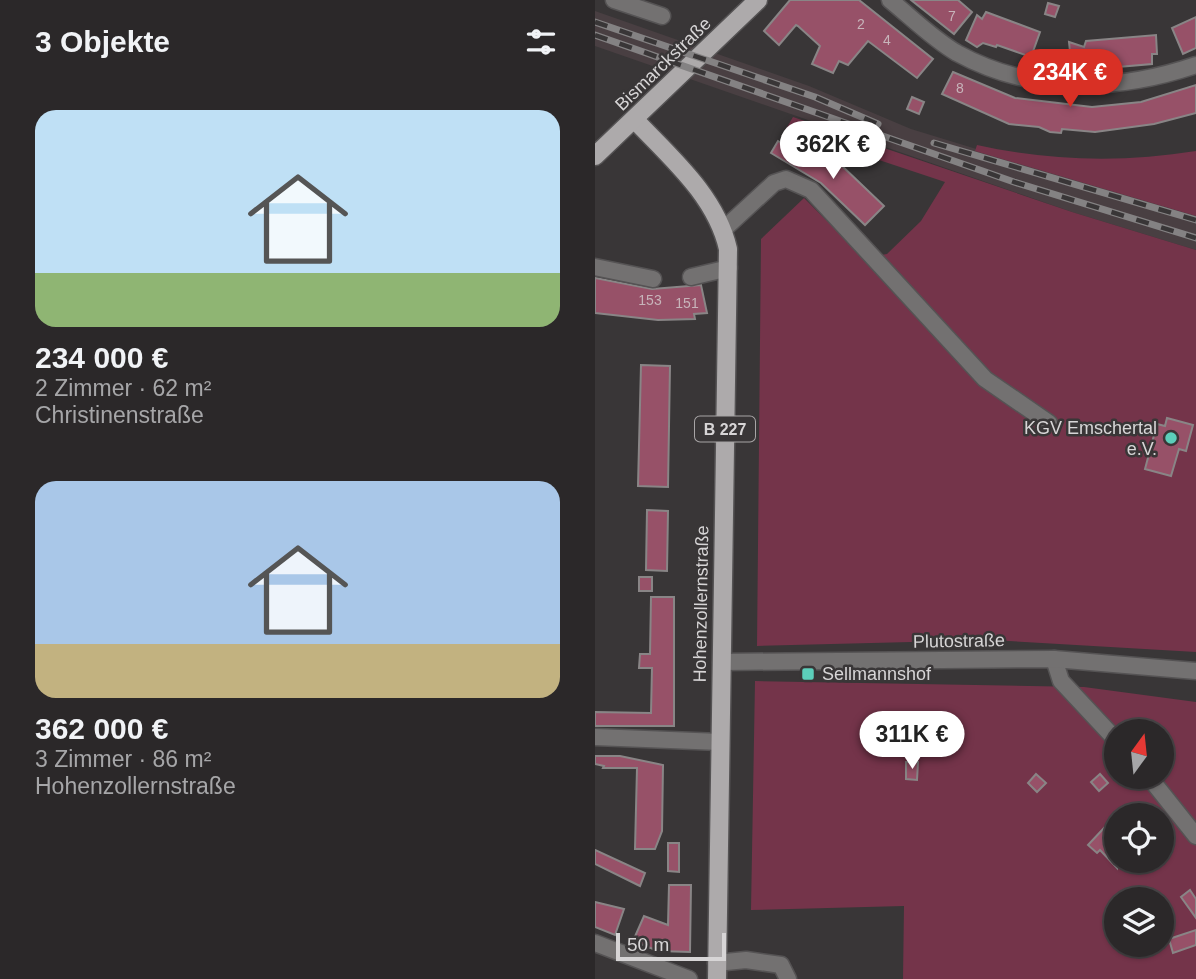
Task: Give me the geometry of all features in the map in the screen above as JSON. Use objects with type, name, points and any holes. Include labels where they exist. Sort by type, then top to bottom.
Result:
[{"type":"main road","name":"Bismarckstraße","points":[[595,156],[758,0]]},
{"type":"main road","name":"Hohenzollernstraße","points":[[635,120],[708,200],[723,229],[729,268],[717,971]]},
{"type":"street","points":[[614,0],[662,16]]},
{"type":"street","points":[[890,0],[955,51],[992,70],[1035,81],[1080,86],[1126,84],[1161,77],[1196,65]]},
{"type":"street","points":[[723,229],[774,183],[786,179],[811,190],[985,379],[1049,423]]},
{"type":"street","points":[[595,267],[653,279]]},
{"type":"street","points":[[691,277],[729,268]]},
{"type":"street","points":[[1054,659],[1061,681],[1104,727]]},
{"type":"street","name":"Plutostraße","points":[[721,662],[1054,659],[1196,671]]},
{"type":"street","points":[[595,737],[720,742]]},
{"type":"street","points":[[1159,789],[1196,836]]},
{"type":"street","points":[[595,943],[689,979]]},
{"type":"street","points":[[717,971],[746,960],[781,965],[787,979]]},
{"type":"shaded area","points":[[595,11],[809,86],[911,129],[1196,216],[1196,250],[1072,212],[595,46]]},
{"type":"shaded area","points":[[793,117],[1072,212],[1196,250],[1196,652],[991,640],[757,646],[761,239],[804,198],[864,258],[887,254],[921,221],[945,182],[786,129]]},
{"type":"shaded area","points":[[977,145],[1086,159],[1196,151],[1196,216],[975,151]]},
{"type":"shaded area","points":[[755,681],[1084,687],[1196,702],[1196,979],[903,979],[904,906],[751,910]]},
{"type":"building","points":[[790,0],[859,0],[933,59],[917,78],[868,41],[848,65],[839,61],[833,73],[812,64],[820,46],[798,26],[796,25],[779,45],[764,31]]},
{"type":"building","points":[[911,0],[958,0],[972,12],[954,34]]},
{"type":"building","points":[[1048,3],[1059,6],[1055,17],[1045,14]]},
{"type":"building","points":[[986,12],[1040,32],[1031,57],[997,45],[996,47],[983,43],[977,47],[966,40],[977,15],[982,19]]},
{"type":"building","points":[[1196,17],[1196,48],[1183,54],[1172,28]]},
{"type":"building","points":[[1156,35],[1157,54],[1152,54],[1152,64],[1072,71],[1069,42],[1084,47],[1086,41]]},
{"type":"building","points":[[953,72],[1015,98],[1092,107],[1141,102],[1196,85],[1196,113],[1154,124],[1095,132],[1062,129],[1061,133],[1050,132],[1039,127],[1009,124],[942,94]]},
{"type":"building","points":[[912,97],[924,102],[919,114],[907,109]]},
{"type":"building","points":[[778,141],[800,154],[806,146],[838,168],[841,165],[884,206],[865,225],[821,183],[771,153]]},
{"type":"building","points":[[595,278],[652,289],[701,285],[707,313],[694,314],[695,319],[658,320],[595,313]]},
{"type":"building","points":[[641,365],[670,366],[668,487],[638,486]]},
{"type":"building","name":"KGV Emschertal e.V.","points":[[1167,418],[1193,425],[1186,451],[1179,449],[1171,476],[1145,469],[1157,424],[1165,426]]},
{"type":"building","points":[[647,510],[668,511],[667,571],[646,570]]},
{"type":"building","points":[[639,577],[652,577],[652,591],[639,591]]},
{"type":"building","points":[[651,597],[674,597],[674,726],[595,726],[595,712],[651,713],[652,668],[639,668],[640,654],[650,654]]},
{"type":"building","points":[[595,756],[620,756],[663,765],[662,831],[655,849],[635,849],[637,768],[603,768],[604,766],[595,764]]},
{"type":"building","points":[[906,762],[918,762],[917,780],[906,779]]},
{"type":"building","points":[[1036,774],[1046,783],[1037,792],[1028,783]]},
{"type":"building","points":[[1100,774],[1104,778],[1104,787],[1099,791],[1091,782]]},
{"type":"building","points":[[1104,828],[1104,854],[1100,850],[1097,853],[1088,845]]},
{"type":"building","points":[[668,843],[679,843],[679,872],[668,871]]},
{"type":"building","points":[[595,850],[645,873],[640,886],[595,864]]},
{"type":"building","points":[[669,885],[691,885],[690,952],[658,951],[633,941],[644,916],[668,925]]},
{"type":"building","points":[[1190,890],[1196,899],[1196,918],[1181,897]]},
{"type":"building","points":[[595,902],[624,909],[615,935],[595,927]]},
{"type":"building","points":[[1196,930],[1196,945],[1174,953],[1174,937]]},
{"type":"railway","points":[[595,22],[815,97],[878,124]]},
{"type":"railway","points":[[595,35],[1014,182],[1196,238]]},
{"type":"railway","points":[[934,143],[1196,220]]},
{"type":"place","name":"KGV Emschertal e.V.","points":[[1171,438]]},
{"type":"place","name":"Sellmannshof","points":[[808,674]]}]
